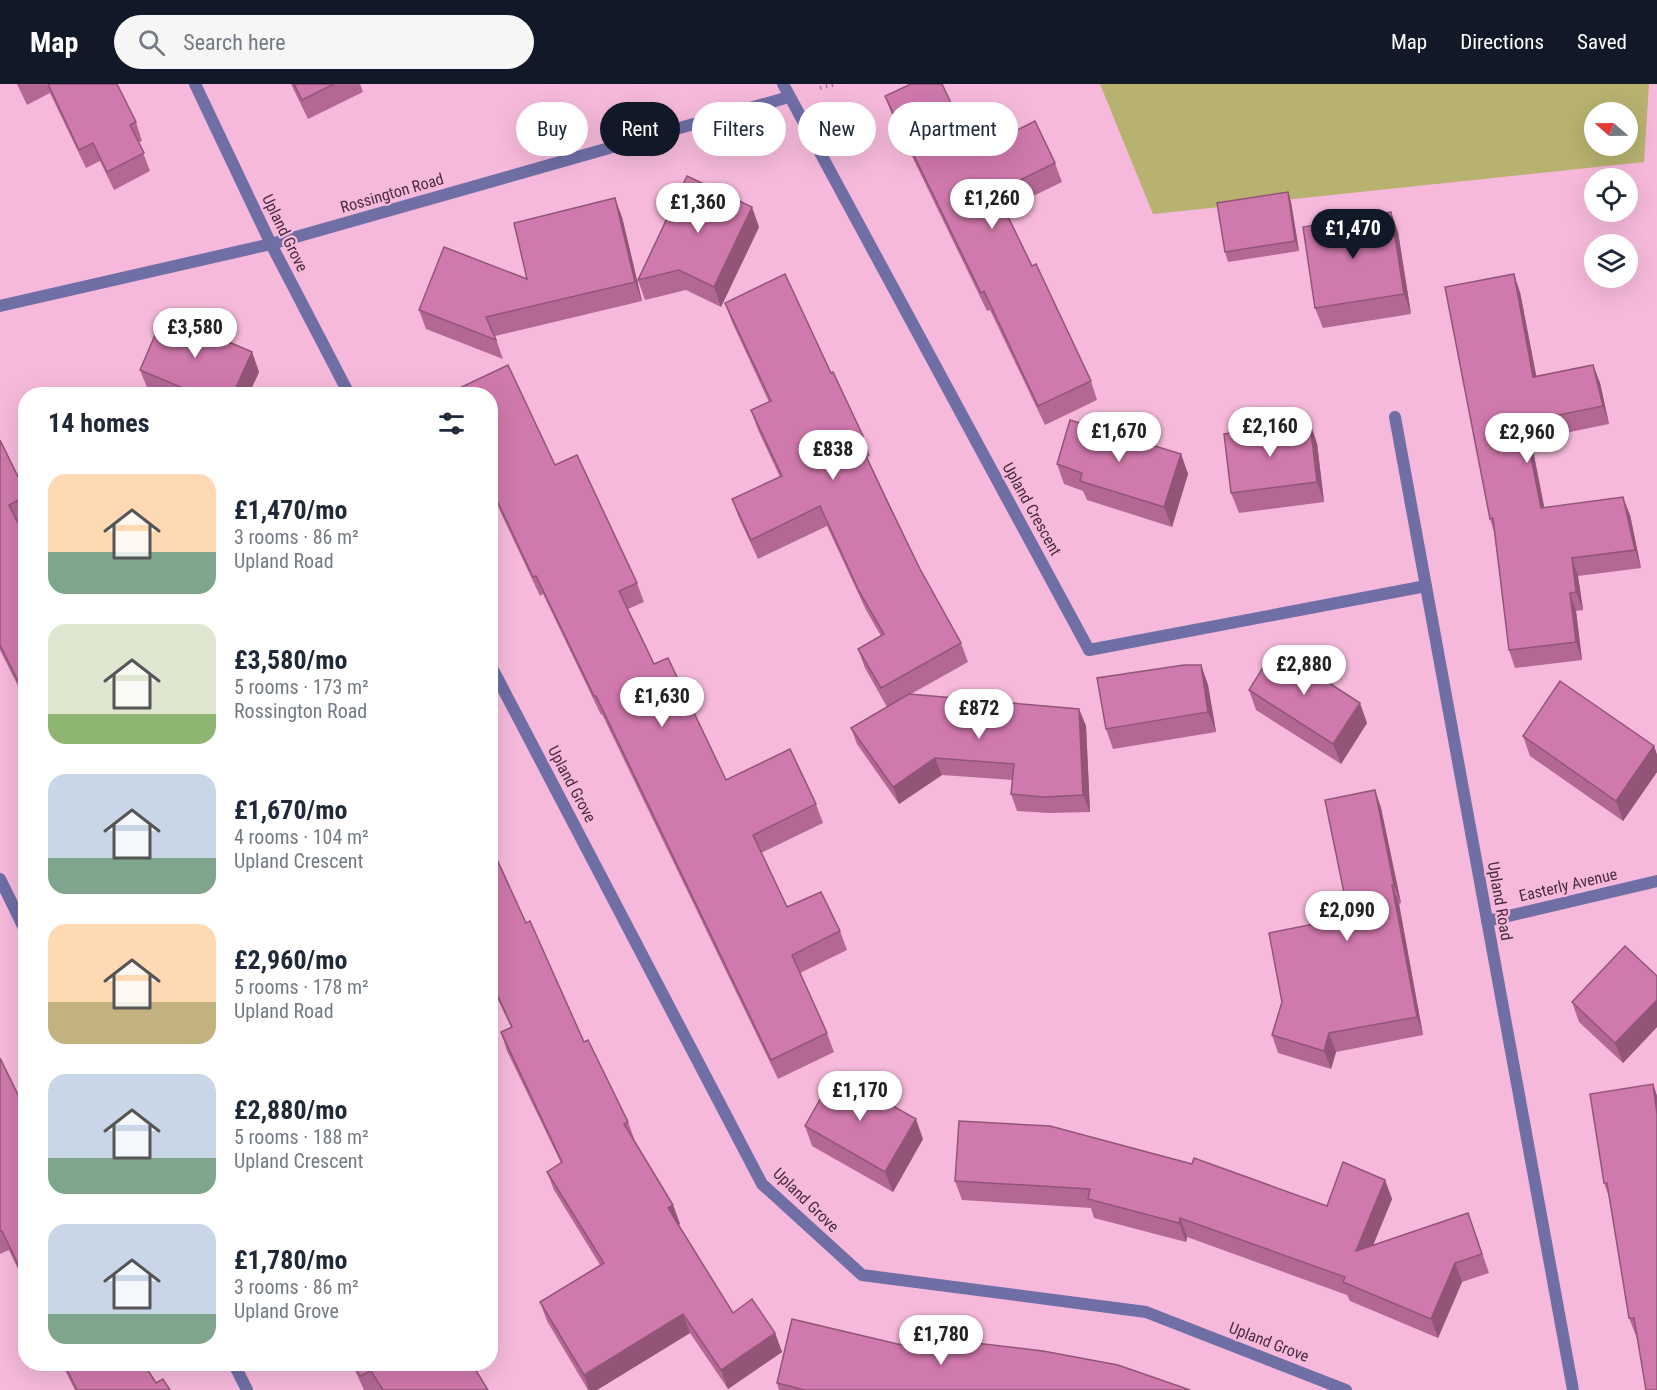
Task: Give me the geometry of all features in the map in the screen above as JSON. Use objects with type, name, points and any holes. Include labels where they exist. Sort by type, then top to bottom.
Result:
[{"type":"street","name":"Upland Grove","points":[[195,84],[270,244],[345,387]]},
{"type":"street","name":"Upland Crescent","points":[[783,84],[1089,650],[1426,586]]},
{"type":"street","name":"Rossington Road","points":[[0,306],[270,244],[789,97]]},
{"type":"street","name":"Upland Road","points":[[1395,417],[1574,1390]]},
{"type":"street","name":"Upland Grove","points":[[498,679],[762,1184],[862,1275],[1146,1312],[1346,1390]]},
{"type":"street","points":[[0,879],[18,916]]},
{"type":"street","name":"Easterly Avenue","points":[[1487,921],[1657,881]]},
{"type":"street","points":[[238,1371],[247,1390]]},
{"type":"shaded area","points":[[1100,84],[1649,84],[1644,162],[1153,214]]},
{"type":"building","points":[[48,84],[117,84],[136,122],[130,125],[144,153],[107,172],[93,143],[79,150]]},
{"type":"building","points":[[294,84],[334,84],[302,100]]},
{"type":"building","points":[[911,84],[942,84],[950,102],[888,102],[885,96]]},
{"type":"building","points":[[1035,121],[1055,163],[996,192],[1032,266],[1036,264],[1091,381],[1038,406],[984,291],[981,293],[914,156],[1018,156],[1018,130]]},
{"type":"building","points":[[687,176],[752,207],[714,287],[679,270],[638,280]]},
{"type":"building","points":[[1288,192],[1295,241],[1225,252],[1217,203]]},
{"type":"building","points":[[615,198],[635,282],[486,317],[496,340],[419,310],[444,247],[527,279],[514,223]]},
{"type":"building","points":[[1391,212],[1404,294],[1315,308],[1303,227]]},
{"type":"building","points":[[785,274],[863,436],[858,439],[888,503],[920,569],[961,643],[881,688],[858,649],[884,634],[859,591],[820,506],[751,540],[732,499],[782,476],[751,410],[771,401],[725,303]]},
{"type":"building","points":[[1514,274],[1533,377],[1593,365],[1603,406],[1524,422],[1541,508],[1623,497],[1635,550],[1572,558],[1576,592],[1570,593],[1576,642],[1509,650],[1493,518],[1490,519],[1445,287]]},
{"type":"building","points":[[164,314],[252,352],[236,387],[180,387],[140,370]]},
{"type":"building","points":[[508,365],[555,465],[577,455],[637,583],[619,591],[654,664],[668,658],[726,780],[790,749],[816,804],[753,835],[787,907],[821,892],[840,931],[792,955],[827,1033],[771,1060],[596,696],[536,576],[533,577],[498,503],[498,387],[462,387]]},
{"type":"building","points":[[1070,420],[1181,454],[1164,507],[1080,481],[1082,473],[1057,464]]},
{"type":"building","points":[[1310,423],[1317,482],[1231,493],[1224,434]]},
{"type":"building","points":[[0,440],[18,477],[18,500],[9,505],[18,523],[18,681],[0,645]]},
{"type":"building","points":[[1275,648],[1360,703],[1333,744],[1249,690]]},
{"type":"building","points":[[1184,665],[1201,665],[1208,712],[1106,729],[1097,678]]},
{"type":"building","points":[[1560,681],[1654,746],[1616,801],[1523,736]]},
{"type":"building","points":[[909,694],[1079,709],[1083,795],[1044,797],[1011,794],[1014,764],[935,758],[893,787],[851,728]]},
{"type":"building","points":[[1375,790],[1417,1017],[1329,1033],[1324,1051],[1272,1035],[1282,1002],[1269,933],[1349,917],[1325,800]]},
{"type":"building","points":[[498,862],[526,923],[530,921],[584,1042],[588,1040],[628,1122],[624,1124],[673,1205],[668,1208],[733,1313],[752,1299],[775,1333],[721,1370],[683,1314],[584,1375],[540,1302],[604,1263],[547,1172],[562,1162],[501,1032],[512,1027],[498,996]]},
{"type":"building","points":[[1625,946],[1657,976],[1657,1000],[1615,1043],[1572,1002]]},
{"type":"building","points":[[0,1058],[18,1095],[18,1264],[0,1231]]},
{"type":"building","points":[[835,1073],[916,1119],[885,1172],[805,1126]]},
{"type":"building","points":[[1653,1084],[1657,1114],[1657,1390],[1646,1390],[1634,1318],[1629,1318],[1590,1094]]},
{"type":"building","points":[[959,1121],[1050,1126],[1192,1164],[1194,1158],[1327,1206],[1343,1162],[1385,1180],[1356,1251],[1468,1213],[1482,1254],[1455,1263],[1431,1319],[1343,1282],[1345,1277],[1180,1218],[1179,1223],[1088,1199],[1090,1189],[955,1181]]},
{"type":"building","points":[[792,1319],[906,1346],[908,1335],[1043,1351],[1118,1365],[1190,1390],[805,1390],[777,1383]]},
{"type":"building","points":[[68,1371],[148,1371],[156,1383],[163,1379],[170,1390],[77,1390]]},
{"type":"building","points":[[358,1371],[371,1371],[360,1376]]},
{"type":"building","points":[[371,1371],[476,1371],[488,1390],[383,1390]]}]
